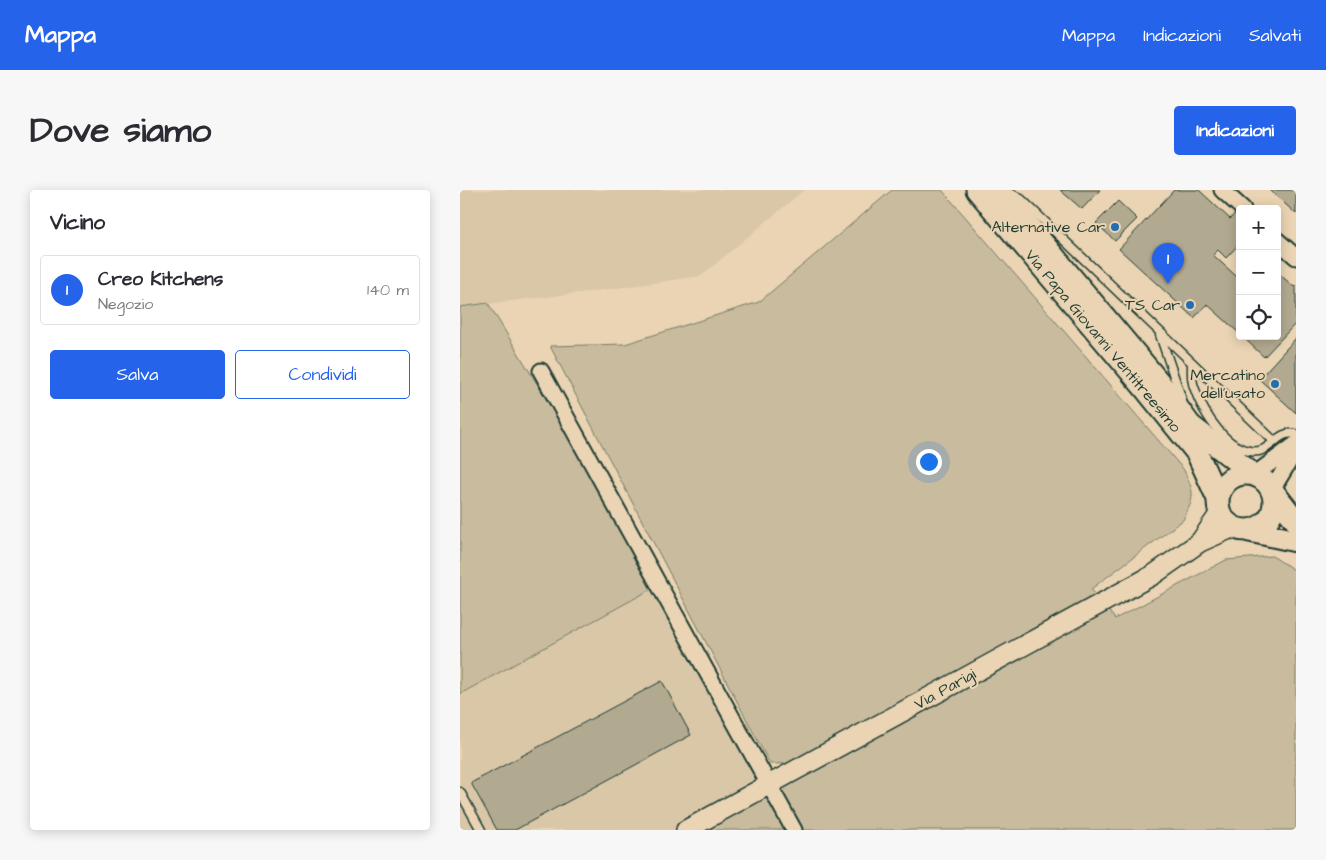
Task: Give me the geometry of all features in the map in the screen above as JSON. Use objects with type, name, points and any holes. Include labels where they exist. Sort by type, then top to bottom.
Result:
[{"type":"main road","name":"Via Papa Giovanni Ventitreesimo","points":[[977,190],[1197,453],[1229,517]]},
{"type":"main road","name":"Via Papa Giovanni Ventitreesimo","points":[[994,190],[1006,199],[1159,382],[1190,425],[1254,475],[1263,479],[1296,521]]},
{"type":"main road","points":[[1229,517],[1224,484],[1238,475],[1254,475]]},
{"type":"main road","points":[[1229,517],[1254,528],[1263,524],[1273,509],[1272,490]]},
{"type":"main road","points":[[1229,517],[1296,541]]},
{"type":"street","points":[[1222,190],[1239,205]]},
{"type":"street","points":[[1281,244],[1296,257]]},
{"type":"street","points":[[541,371],[794,830]]},
{"type":"street","points":[[1254,475],[1296,444]]},
{"type":"street","points":[[1272,490],[1296,450]]},
{"type":"street","name":"Via Parigi","points":[[686,830],[1153,575],[1200,542],[1229,517]]},
{"type":"lane","points":[[1006,190],[1021,199],[1274,441]]},
{"type":"lane","points":[[1160,333],[1190,425]]},
{"type":"lane","points":[[1192,364],[1193,386],[1203,410],[1228,440],[1240,448],[1252,451],[1266,448],[1289,432],[1296,434]]},
{"type":"lane","points":[[460,792],[481,830]]},
{"type":"shaded area","points":[[460,190],[804,190],[701,276],[460,307]]},
{"type":"shaded area","points":[[892,190],[942,190],[1184,470],[1192,490],[1192,495],[1190,505],[1183,520],[1091,589],[1115,619],[1226,560],[1272,556],[1296,571],[1296,830],[686,830],[808,763],[770,764],[550,346],[625,344],[759,302]]},
{"type":"shaded area","points":[[488,303],[659,585],[460,694],[460,307]]},
{"type":"shaded area","points":[[659,585],[769,785],[686,830],[460,830],[460,694]]},
{"type":"building","points":[[1060,190],[1100,190],[1082,209]]},
{"type":"building","points":[[1174,190],[1199,190],[1230,219],[1236,212],[1236,247],[1226,258],[1218,250],[1213,255],[1236,276],[1236,330],[1207,304],[1194,318],[1119,249]]},
{"type":"building","points":[[1270,190],[1296,190],[1296,214]]},
{"type":"building","points":[[1118,201],[1137,219],[1115,241],[1096,223]]},
{"type":"building","points":[[1281,276],[1294,287],[1296,285],[1296,323],[1281,339]]},
{"type":"building","points":[[1296,338],[1296,413],[1259,379]]},
{"type":"building","points":[[1246,340],[1280,340],[1264,357]]},
{"type":"building","points":[[662,681],[691,735],[515,830],[497,830],[471,783]]},
{"type":"place","name":"Alternative Car","points":[[1115,227]]},
{"type":"place","name":"Creo Kitchens","points":[[1168,284]]},
{"type":"place","name":"TS Car","points":[[1190,305]]},
{"type":"place","name":"Mercatino dell'usato","points":[[1275,384]]}]
